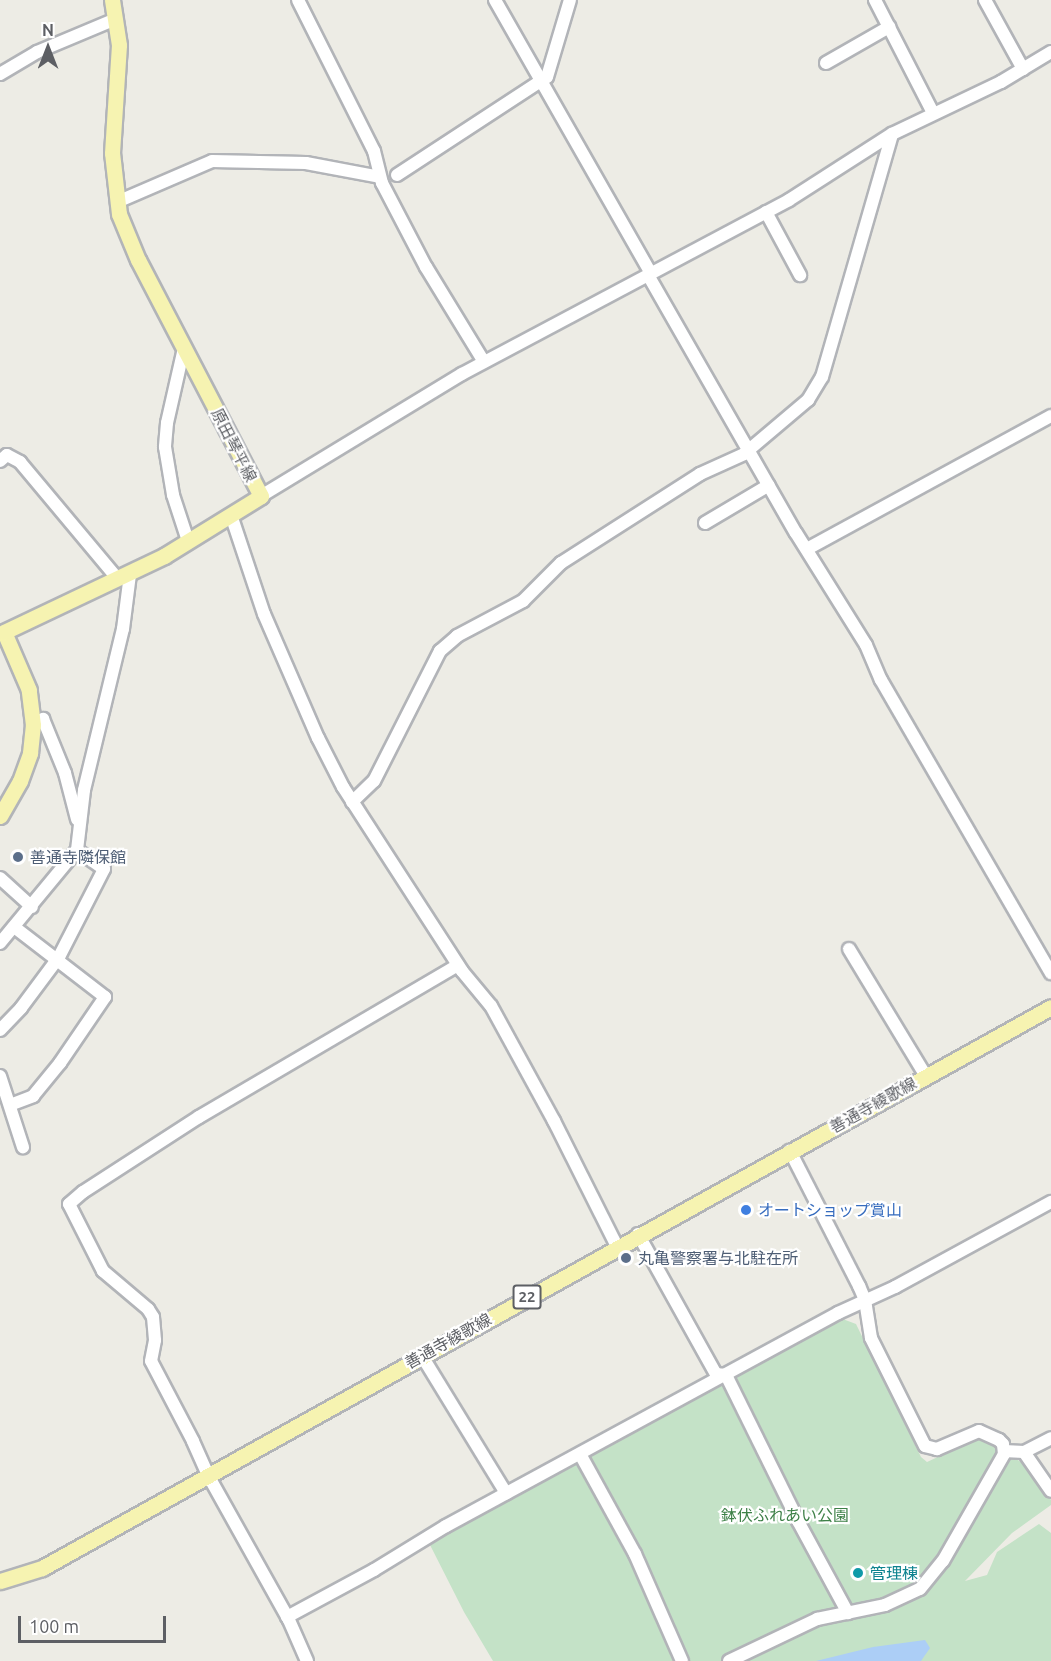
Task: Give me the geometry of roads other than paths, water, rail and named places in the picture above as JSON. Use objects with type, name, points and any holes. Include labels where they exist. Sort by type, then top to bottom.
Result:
[{"type":"main road","name":"原田琴平線","points":[[0,816],[20,781],[30,753],[33,724],[29,690],[1,631],[124,576],[188,541],[261,496],[138,260],[117,202],[112,153],[119,45],[112,0]]},
{"type":"main road","name":"善通寺綾歌線","points":[[0,1581],[42,1568],[638,1234],[1051,1007]]},
{"type":"street","points":[[298,0],[374,151],[380,177],[426,267],[484,362]]},
{"type":"street","points":[[495,0],[748,449],[866,645],[880,680],[1051,973]]},
{"type":"street","points":[[397,175],[547,77],[570,0]]},
{"type":"street","points":[[875,0],[933,113]]},
{"type":"street","points":[[985,0],[997,34],[1023,69]]},
{"type":"street","points":[[0,74],[36,52],[116,20]]},
{"type":"street","points":[[826,63],[843,49],[889,27]]},
{"type":"street","points":[[261,496],[484,362],[766,212],[856,159],[892,134],[1023,69],[1051,52]]},
{"type":"street","points":[[352,802],[374,781],[440,651],[457,636],[523,600],[561,563],[700,474],[748,449],[808,400],[822,377],[892,134]]},
{"type":"street","points":[[117,202],[212,161],[306,163],[380,177]]},
{"type":"street","points":[[766,212],[800,275]]},
{"type":"street","points":[[184,348],[167,423],[165,447],[173,495],[188,541]]},
{"type":"street","points":[[807,549],[1051,416]]},
{"type":"street","points":[[0,461],[7,455],[20,462],[124,576],[123,629],[84,790],[77,850],[0,943]]},
{"type":"street","points":[[705,523],[769,485]]},
{"type":"street","points":[[231,515],[272,633],[318,738],[352,802],[458,965],[491,1006],[516,1049],[617,1246]]},
{"type":"street","points":[[33,724],[43,719],[55,744],[79,826]]},
{"type":"street","points":[[0,1030],[21,1008],[56,961],[104,869],[77,850]]},
{"type":"street","points":[[0,878],[32,907]]},
{"type":"street","points":[[10,1105],[33,1096],[60,1064],[105,997],[14,927]]},
{"type":"street","points":[[849,949],[926,1076]]},
{"type":"street","points":[[307,1661],[287,1617],[208,1475],[194,1441],[151,1361],[155,1340],[153,1317],[148,1309],[103,1271],[69,1204],[83,1192],[199,1117],[458,965]]},
{"type":"street","points":[[0,1076],[23,1147]]},
{"type":"street","points":[[790,1151],[865,1300],[871,1338],[925,1446],[937,1449],[979,1431],[999,1440],[1004,1453]]},
{"type":"street","points":[[287,1617],[506,1493],[1051,1202]]},
{"type":"street","points":[[638,1234],[716,1374],[726,1375]]},
{"type":"street","points":[[422,1356],[506,1493]]},
{"type":"street","points":[[726,1375],[798,1521],[848,1613]]},
{"type":"street","points":[[1004,1453],[1024,1452],[1051,1438]]},
{"type":"street","points":[[1024,1452],[1051,1491]]},
{"type":"street","points":[[729,1661],[817,1619],[905,1598],[920,1589],[934,1575],[1004,1453]]},
{"type":"street","points":[[580,1454],[634,1554],[682,1661]]},
{"type":"water","points":[[925,1640],[930,1648],[921,1661],[816,1661],[873,1647]]},
{"type":"place","name":"善通寺隣保館","points":[[18,857]]},
{"type":"place","name":"オートショップ賞山","points":[[746,1210]]},
{"type":"place","name":"丸亀警察署与北駐在所","points":[[626,1258]]},
{"type":"place","name":"管理棟","points":[[858,1573]]},
{"type":"park label","name":"鉢伏ふれあい公園","points":[[785,1515]]}]
